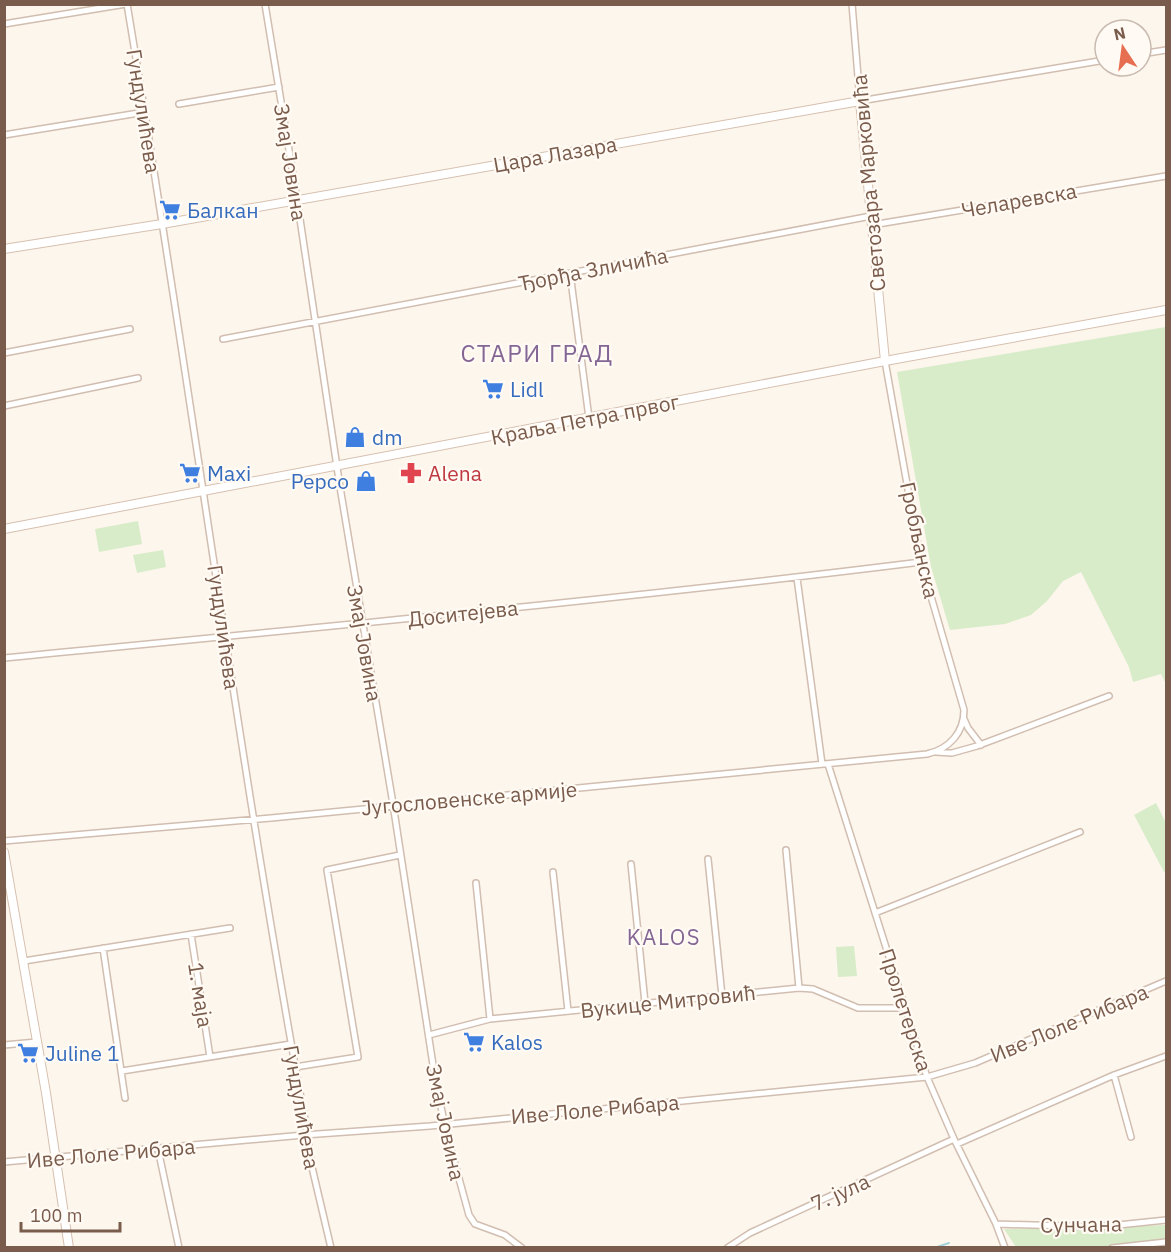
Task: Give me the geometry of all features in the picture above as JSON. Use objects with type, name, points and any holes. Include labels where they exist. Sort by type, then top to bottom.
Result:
[{"type":"main road","name":"Цара Лазара","points":[[4,249],[162,224],[860,101]]},
{"type":"main road","name":"Светозара Марковића","points":[[860,101],[885,361]]},
{"type":"main road","name":"Краља Петра првог","points":[[4,529],[885,361],[1167,310]]},
{"type":"main road","points":[[4,852],[55,1149],[69,1248]]},
{"type":"street","points":[[4,24],[127,4]]},
{"type":"street","name":"Гундулићева","points":[[127,4],[146,112],[253,819],[310,1163],[331,1248]]},
{"type":"street","name":"Змај Јовина","points":[[265,4],[361,624],[445,1124],[467,1212],[471,1219],[476,1224],[505,1235],[522,1248]]},
{"type":"street","name":"Светозара Марковића","points":[[852,4],[860,101]]},
{"type":"street","name":"Цара Лазара","points":[[860,101],[1093,62]]},
{"type":"street","points":[[179,104],[279,87]]},
{"type":"street","points":[[4,135],[146,112]]},
{"type":"street","name":"Челаревска","points":[[871,221],[1167,176]]},
{"type":"street","name":"Ђорђа Зличића","points":[[223,339],[570,273],[871,221]]},
{"type":"street","points":[[570,273],[590,418]]},
{"type":"street","points":[[4,353],[130,329]]},
{"type":"street","name":"Гробљанска","points":[[885,361],[921,562],[962,702],[964,717]]},
{"type":"street","points":[[4,406],[138,378]]},
{"type":"street","name":"Доситејева","points":[[4,658],[361,624],[797,578],[921,562]]},
{"type":"street","name":"Пролетерска","points":[[797,578],[825,764],[927,1077],[1005,1248]]},
{"type":"street","name":"Југословенске армије","points":[[4,841],[253,819],[934,752],[952,753],[981,745],[1109,696]]},
{"type":"street","points":[[964,717],[968,728],[981,745]]},
{"type":"street","points":[[934,752],[947,746],[958,734],[964,717]]},
{"type":"street","points":[[875,913],[1080,832]]},
{"type":"street","points":[[786,850],[799,988]]},
{"type":"street","points":[[295,1067],[358,1056],[327,870],[400,855]]},
{"type":"street","points":[[708,859],[722,996]]},
{"type":"street","points":[[630,864],[645,1003]]},
{"type":"street","points":[[553,872],[568,1011]]},
{"type":"street","points":[[476,884],[490,1019]]},
{"type":"street","points":[[24,961],[230,928]]},
{"type":"street","name":"1. маја","points":[[191,934],[210,1057]]},
{"type":"street","points":[[103,948],[125,1098]]},
{"type":"street","name":"Иве Лоле Рибара","points":[[4,1162],[445,1124],[927,1077],[975,1063],[1167,981]]},
{"type":"street","name":"Вукице Митровић","points":[[429,1035],[490,1019],[799,988],[813,989],[858,1008],[906,1008]]},
{"type":"street","points":[[4,1045],[37,1042]]},
{"type":"street","points":[[122,1071],[291,1044]]},
{"type":"street","name":"7. јула","points":[[727,1248],[750,1233],[955,1142],[1167,1056]]},
{"type":"street","points":[[1114,1076],[1131,1137]]},
{"type":"street","points":[[159,1149],[179,1248]]},
{"type":"street","name":"Сунчана","points":[[996,1224],[1099,1227],[1167,1220]]},
{"type":"street","points":[[1112,1248],[1167,1242]]},
{"type":"green space","points":[[1166,327],[1166,684],[1161,674],[1133,682],[1129,667],[1081,572],[1063,581],[1047,601],[1031,615],[1005,624],[950,630],[931,567],[897,372]]},
{"type":"green space","points":[[138,521],[142,544],[99,552],[95,529]]},
{"type":"green space","points":[[163,550],[166,567],[137,573],[133,555]]},
{"type":"green space","points":[[1156,803],[1166,823],[1166,870],[1164,872],[1134,815]]},
{"type":"green space","points":[[854,946],[857,976],[838,977],[836,947]]},
{"type":"green space","points":[[1166,1225],[1166,1247],[1016,1247],[1004,1229]]},
{"type":"waterway","points":[[934,1248],[949,1243]]},
{"type":"place","name":"Балкан","points":[[170,210]]},
{"type":"place","name":"Lidl","points":[[493,389]]},
{"type":"place","name":"dm","points":[[355,437]]},
{"type":"place","name":"Maxi","points":[[190,473]]},
{"type":"place","name":"Alena","points":[[411,473]]},
{"type":"place","name":"Pepco","points":[[366,481]]},
{"type":"place","name":"Kalos","points":[[474,1042]]},
{"type":"place","name":"Juline 1","points":[[28,1053]]},
{"type":"district","name":"СТАРИ ГРАД","points":[[537,353]]},
{"type":"district","name":"KALOS","points":[[664,936]]}]
